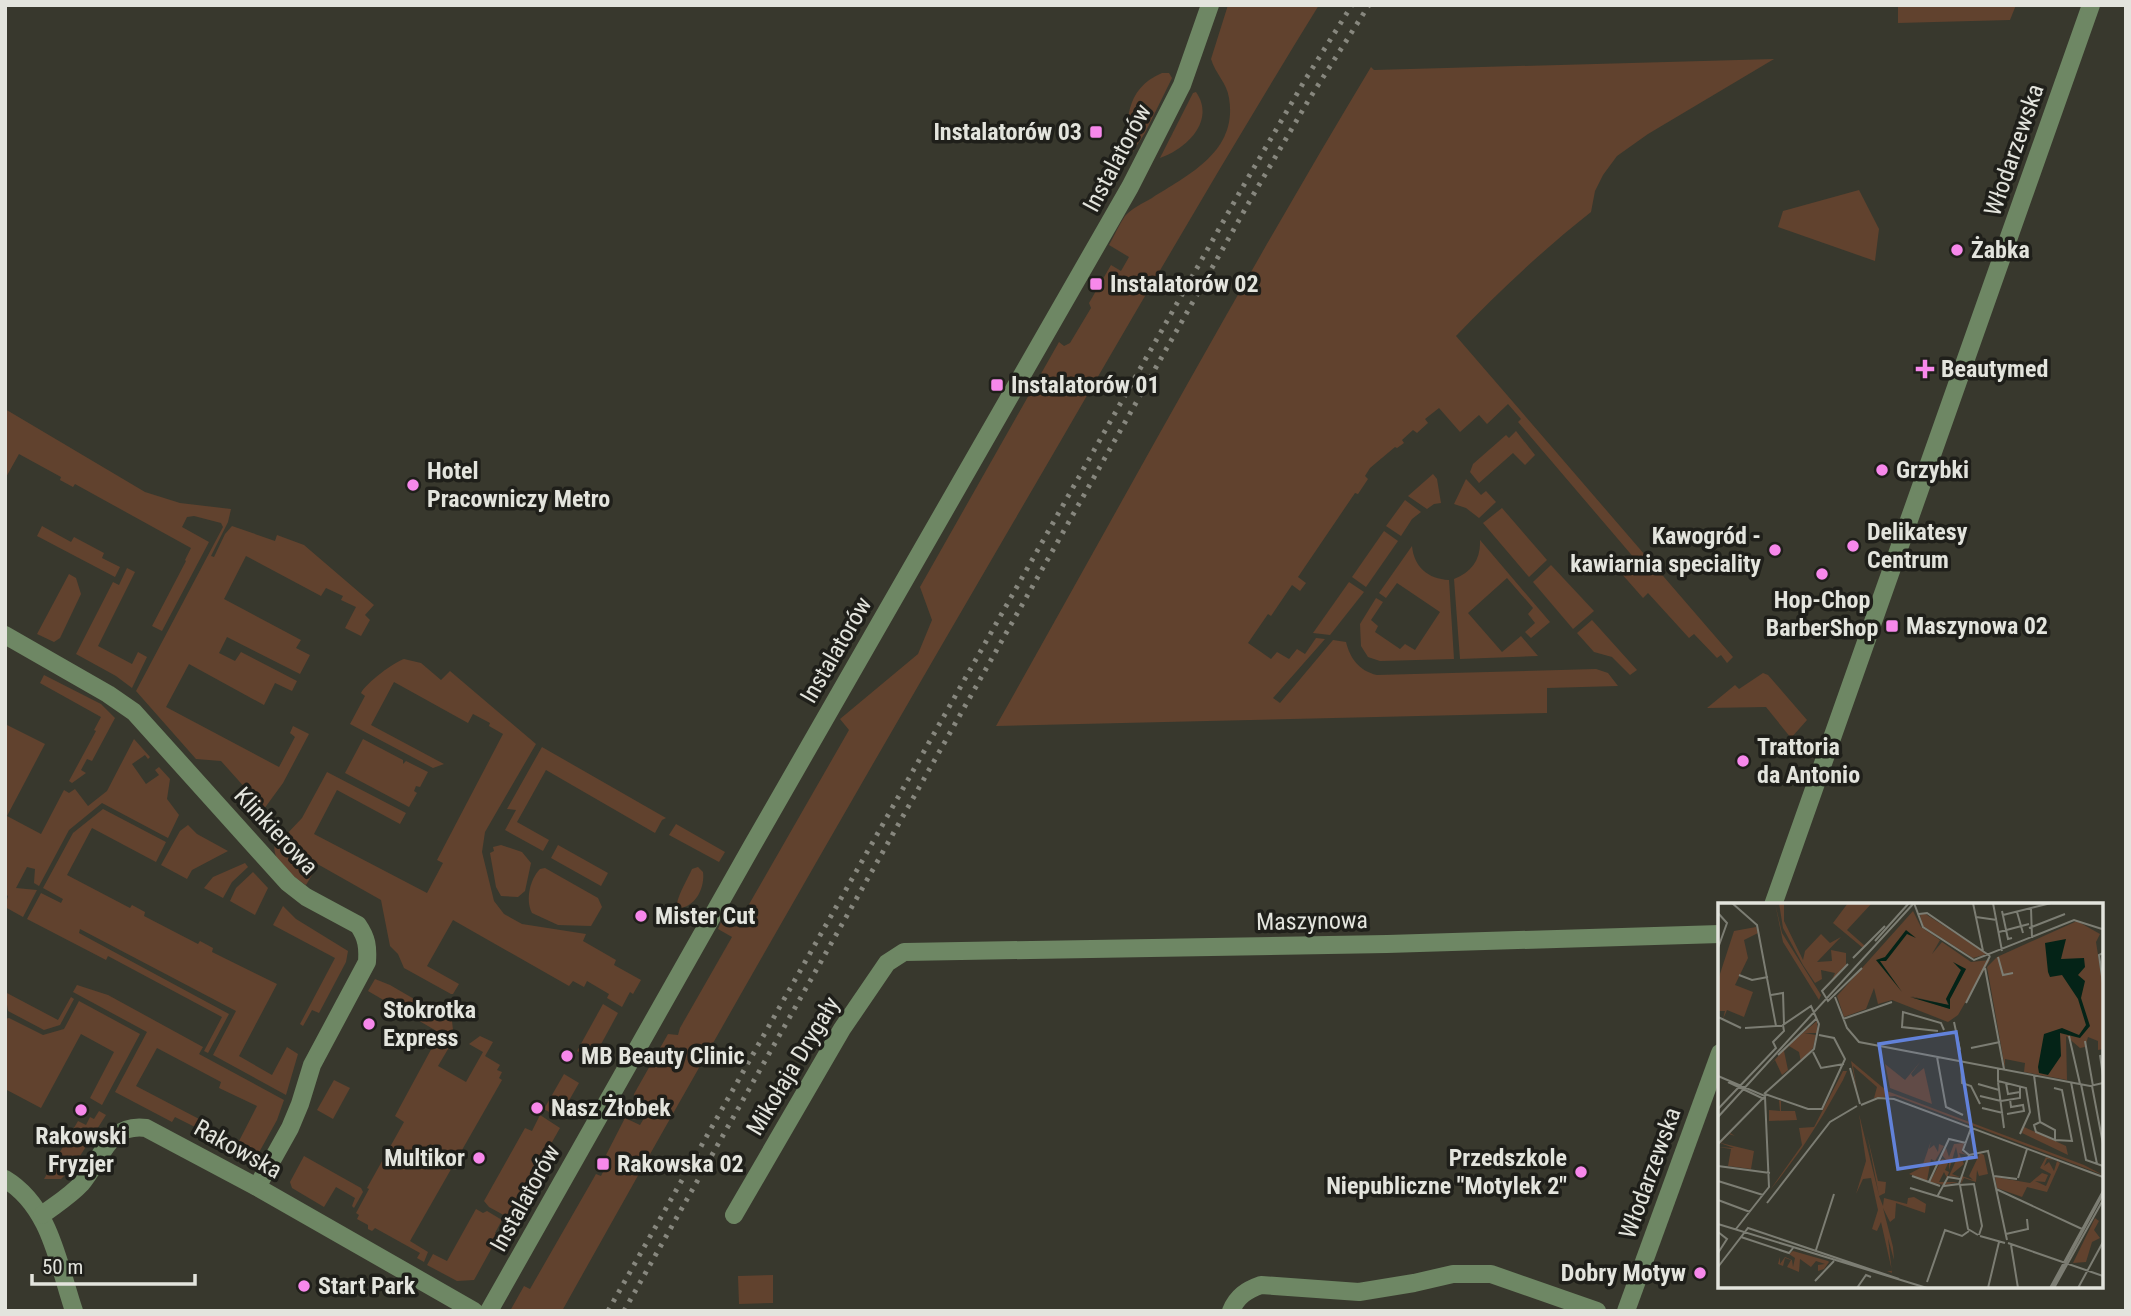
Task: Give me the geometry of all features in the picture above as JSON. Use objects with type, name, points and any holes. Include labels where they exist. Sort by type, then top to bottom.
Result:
[{"type":"street","name":"Włodarzewska","points":[[1774,903],[2091,5]]},
{"type":"street","name":"Instalatorów","points":[[489,1311],[1130,187],[1182,85],[1210,6]]},
{"type":"street","name":"Klinkierowa","points":[[5,635],[108,694],[134,712],[288,883],[306,897],[359,925],[366,937],[367,962],[316,1057],[295,1116],[257,1187]]},
{"type":"street","name":"Maszynowa","points":[[904,952],[1387,944],[1718,934]]},
{"type":"street","name":"Mikołaja Drygały","points":[[734,1214],[842,1029],[887,963],[904,952]]},
{"type":"street","name":"Włodarzewska","points":[[1626,1311],[1718,1058]]},
{"type":"street","name":"Rakowska","points":[[42,1215],[80,1185],[112,1138],[135,1127],[160,1134],[474,1311]]},
{"type":"street","points":[[5,1179],[23,1193],[42,1215],[74,1311]]},
{"type":"street","points":[[1231,1311],[1236,1300],[1248,1290],[1261,1285],[1359,1292],[1453,1274],[1491,1274],[1597,1311]]},
{"type":"shaded area","points":[[1228,5],[1319,5],[1165,262],[900,718],[562,1311],[510,1311],[524,1286],[530,1289],[596,1174],[601,1176],[610,1158],[606,1155],[625,1118],[640,1125],[650,1108],[635,1099],[634,1094],[668,1034],[678,1035],[732,937],[718,929],[722,920],[736,927],[849,730],[840,719],[918,654],[932,620],[920,587],[1059,342],[1064,346],[1070,343],[1091,308],[1089,303],[1111,265],[1121,271],[1129,257],[1109,245],[1123,219],[1128,213],[1195,170],[1219,147],[1230,117],[1229,98],[1211,59]]},
{"type":"shaded area","points":[[1898,5],[2016,5],[2010,20],[1898,23]]},
{"type":"shaded area","points":[[1774,59],[1648,134],[1617,156],[1595,191],[1591,212],[1521,272],[1456,336],[1733,657],[1727,663],[1721,655],[1717,658],[1694,634],[1689,638],[1648,593],[1643,598],[1621,573],[1635,559],[1518,422],[1521,419],[1508,404],[1487,424],[1479,415],[1460,432],[1439,408],[1425,419],[1428,423],[1417,433],[1413,430],[1402,440],[1404,443],[1395,447],[1370,468],[1365,476],[1368,479],[1358,494],[1355,493],[1298,577],[1306,583],[1300,591],[1292,585],[1248,643],[1271,659],[1277,652],[1289,659],[1297,649],[1305,654],[1316,638],[1325,639],[1273,698],[1280,703],[1333,640],[1346,642],[1356,663],[1377,675],[1596,669],[1608,673],[1618,686],[1547,688],[1547,713],[996,726],[1228,312],[1371,67],[1374,70]]},
{"type":"shaded area","points":[[1162,73],[1169,73],[1172,78],[1145,133],[1128,159],[1128,120],[1134,98],[1140,88]]},
{"type":"shaded area","points":[[1196,92],[1201,103],[1200,123],[1188,141],[1160,158],[1193,93]]},
{"type":"shaded area","points":[[1859,190],[1879,229],[1875,261],[1778,227],[1783,211]]},
{"type":"shaded area","points":[[5,409],[145,492],[180,503],[231,509],[228,522],[211,556],[214,557],[232,526],[275,541],[277,535],[304,545],[374,605],[365,615],[370,620],[361,636],[345,628],[356,607],[341,600],[343,596],[326,588],[321,596],[246,556],[224,599],[301,640],[296,648],[310,655],[300,674],[227,637],[219,653],[235,661],[241,652],[297,681],[292,691],[275,683],[264,705],[189,664],[166,707],[279,767],[295,737],[290,733],[293,726],[309,734],[283,783],[264,809],[221,761],[196,759],[136,691],[223,527],[221,523],[194,516],[187,517],[182,527],[209,542],[162,631],[152,626],[191,548],[75,484],[73,487],[60,480],[61,477],[19,454],[5,479]]},
{"type":"shaded area","points":[[1516,431],[1535,455],[1525,465],[1513,453],[1479,483],[1470,472],[1473,464],[1506,435],[1509,438]]},
{"type":"shaded area","points":[[1433,474],[1437,479],[1441,503],[1427,509],[1408,496]]},
{"type":"shaded area","points":[[1466,479],[1481,495],[1486,491],[1496,502],[1479,518],[1466,508],[1454,504]]},
{"type":"shaded area","points":[[1405,500],[1421,512],[1412,519],[1401,536],[1386,526]]},
{"type":"shaded area","points":[[1502,508],[1547,560],[1529,577],[1483,523]]},
{"type":"shaded area","points":[[42,526],[71,542],[74,537],[104,553],[102,558],[120,567],[115,577],[37,536]]},
{"type":"shaded area","points":[[1384,531],[1398,541],[1366,587],[1352,577]]},
{"type":"shaded area","points":[[1480,540],[1550,622],[1531,638],[1525,632],[1535,623],[1528,614],[1533,608],[1507,578],[1468,613],[1502,652],[1521,636],[1538,656],[1460,659],[1454,579],[1466,573],[1474,564],[1479,553]]},
{"type":"shaded area","points":[[1412,546],[1416,560],[1423,570],[1435,577],[1449,580],[1454,659],[1380,661],[1368,657],[1361,646],[1360,624],[1376,598],[1383,602],[1371,620],[1378,626],[1375,632],[1400,649],[1405,644],[1415,650],[1440,612],[1397,583],[1386,598],[1379,593]]},
{"type":"shaded area","points":[[1551,565],[1594,611],[1573,629],[1533,582]]},
{"type":"shaded area","points":[[127,568],[135,572],[98,646],[132,664],[138,652],[147,657],[132,688],[76,654],[113,582],[119,585]]},
{"type":"shaded area","points":[[69,574],[76,578],[81,594],[60,638],[54,642],[37,634]]},
{"type":"shaded area","points":[[1349,582],[1364,592],[1330,635],[1313,633]]},
{"type":"shaded area","points":[[1592,620],[1637,670],[1630,675],[1612,657],[1594,652],[1577,633]]},
{"type":"shaded area","points":[[404,659],[421,663],[441,680],[450,671],[536,744],[485,832],[482,852],[494,901],[504,914],[522,924],[586,934],[583,941],[616,960],[614,965],[641,980],[622,1007],[607,998],[609,994],[587,981],[584,987],[573,981],[569,986],[453,920],[427,966],[459,984],[451,994],[404,968],[398,954],[390,946],[381,900],[298,853],[284,837],[302,818],[327,772],[406,813],[400,824],[337,790],[314,834],[427,893],[443,863],[437,860],[503,734],[473,714],[468,723],[394,682],[371,725],[444,764],[433,768],[350,724],[365,696],[361,693],[368,684]]},
{"type":"shaded area","points":[[1763,673],[1768,675],[1807,720],[1791,738],[1766,707],[1707,708],[1735,685],[1739,689]]},
{"type":"shaded area","points":[[44,675],[101,704],[115,718],[92,761],[87,759],[81,770],[86,773],[72,783],[69,781],[101,717],[40,683]]},
{"type":"shaded area","points":[[5,724],[45,744],[7,816],[41,834],[64,790],[69,793],[75,789],[88,806],[107,791],[134,739],[150,757],[148,759],[145,755],[132,764],[146,784],[159,775],[155,770],[159,767],[170,779],[167,799],[179,815],[168,838],[102,803],[69,830],[39,886],[34,883],[35,869],[27,867],[16,888],[37,890],[23,917],[5,907],[8,896],[5,894]]},
{"type":"shaded area","points":[[363,739],[403,760],[403,764],[406,761],[428,772],[420,787],[416,786],[414,791],[417,793],[409,807],[345,773]]},
{"type":"shaded area","points":[[542,747],[666,818],[655,833],[546,770],[517,822],[549,840],[543,851],[505,830],[516,810],[507,809]]},
{"type":"shaded area","points":[[103,809],[166,842],[156,862],[92,828],[67,875],[130,908],[132,905],[145,912],[144,916],[198,944],[200,941],[213,948],[212,952],[277,984],[239,1056],[272,1075],[287,1047],[298,1054],[286,1095],[213,1055],[236,1011],[80,929],[79,933],[229,1014],[208,1053],[204,1051],[222,1017],[108,956],[106,960],[27,919],[41,893],[61,903],[63,899],[43,888],[73,833]]},
{"type":"shaded area","points":[[676,824],[725,852],[719,862],[669,835]]},
{"type":"shaded area","points":[[188,825],[197,834],[228,851],[192,870],[187,879],[161,865],[180,831]]},
{"type":"shaded area","points":[[276,838],[295,859],[315,870],[306,885],[287,871],[278,860],[274,846]]},
{"type":"shaded area","points":[[501,845],[522,852],[531,863],[525,891],[518,897],[501,896],[496,887],[490,853],[494,851],[493,847]]},
{"type":"shaded area","points":[[558,845],[608,873],[601,886],[551,858]]},
{"type":"shaded area","points":[[245,863],[248,867],[232,882],[223,898],[204,888],[213,877]]},
{"type":"shaded area","points":[[698,867],[703,872],[701,889],[696,899],[681,908],[677,904],[681,891],[692,869]]},
{"type":"shaded area","points":[[545,868],[598,898],[602,907],[591,926],[558,925],[532,913],[529,902],[531,884],[536,873]]},
{"type":"shaded area","points":[[253,872],[268,888],[255,915],[230,901],[236,888]]},
{"type":"shaded area","points":[[283,906],[296,919],[348,951],[346,962],[319,1013],[312,1010],[303,1026],[300,1024],[335,958],[273,925]]},
{"type":"shaded area","points":[[375,979],[452,1021],[454,1039],[438,1066],[466,1082],[483,1052],[469,1044],[480,1036],[493,1042],[485,1056],[500,1065],[497,1070],[502,1072],[499,1078],[502,1080],[410,1241],[428,1252],[424,1262],[417,1258],[420,1253],[375,1228],[372,1231],[368,1229],[368,1225],[357,1219],[359,1215],[356,1213],[369,1189],[367,1188],[404,1122],[395,1116],[440,1033],[368,991]]},
{"type":"shaded area","points":[[77,985],[108,995],[203,1047],[199,1054],[284,1100],[277,1120],[257,1156],[242,1161],[206,1141],[208,1135],[202,1132],[207,1124],[239,1141],[257,1106],[219,1088],[221,1082],[157,1048],[136,1086],[201,1120],[197,1128],[175,1117],[172,1122],[115,1092],[147,1032],[73,992]]},
{"type":"shaded area","points":[[5,992],[58,1020],[71,997],[74,999],[60,1025],[44,1030],[8,1011]]},
{"type":"shaded area","points":[[79,1001],[140,1034],[102,1105],[90,1098],[114,1052],[81,1034],[41,1108],[5,1089],[5,1019],[9,1018],[43,1035],[64,1029]]},
{"type":"shaded area","points":[[603,1004],[618,1013],[593,1059],[577,1051]]},
{"type":"shaded area","points":[[564,1074],[579,1083],[559,1118],[544,1109]]},
{"type":"shaded area","points":[[334,1080],[350,1088],[333,1119],[317,1110]]},
{"type":"shaded area","points":[[99,1111],[106,1115],[73,1167],[61,1179],[44,1179],[78,1121],[86,1125],[90,1117],[94,1119]]},
{"type":"shaded area","points":[[540,1115],[560,1128],[509,1218],[489,1207],[484,1201],[525,1128],[532,1131]]},
{"type":"shaded area","points":[[304,1156],[361,1188],[363,1192],[354,1208],[352,1206],[355,1198],[336,1187],[324,1207],[292,1188],[290,1182]]},
{"type":"shaded area","points":[[476,1209],[483,1213],[487,1211],[502,1220],[495,1233],[499,1235],[474,1280],[457,1281],[427,1265],[433,1254],[447,1261]]},
{"type":"shaded area","points":[[773,1275],[773,1303],[739,1304],[738,1276]]},
{"type":"railway","points":[[608,1311],[1241,190],[1352,5]]},
{"type":"railway","points":[[624,1311],[1252,197],[1308,101],[1369,5]]},
{"type":"place","name":"Instalatorów 03","points":[[1096,132]]},
{"type":"place","name":"Żabka","points":[[1957,250]]},
{"type":"place","name":"Instalatorów 02","points":[[1096,284]]},
{"type":"place","name":"Beautymed","points":[[1925,369]]},
{"type":"place","name":"Instalatorów 01","points":[[997,385]]},
{"type":"place","name":"Grzybki","points":[[1882,470]]},
{"type":"place","name":"Hotel Pracowniczy Metro","points":[[413,485]]},
{"type":"place","name":"Delikatesy Centrum","points":[[1853,546]]},
{"type":"place","name":"Kawogród - kawiarnia speciality","points":[[1775,550]]},
{"type":"place","name":"Hop-Chop BarberShop","points":[[1822,574]]},
{"type":"place","name":"Maszynowa 02","points":[[1892,626]]},
{"type":"place","name":"Trattoria da Antonio","points":[[1743,761]]},
{"type":"place","name":"Mister Cut","points":[[641,916]]},
{"type":"place","name":"Stokrotka Express","points":[[369,1024]]},
{"type":"place","name":"MB Beauty Clinic","points":[[567,1056]]},
{"type":"place","name":"Nasz Żłobek","points":[[537,1108]]},
{"type":"place","name":"Rakowski Fryzjer","points":[[81,1110]]},
{"type":"place","name":"Multikor","points":[[479,1158]]},
{"type":"place","name":"Rakowska 02","points":[[603,1164]]},
{"type":"place","name":"Przedszkole Niepubliczne \"Motylek 2\"","points":[[1581,1172]]},
{"type":"place","name":"Dobry Motyw","points":[[1700,1273]]},
{"type":"place","name":"Start Park","points":[[304,1286]]}]
